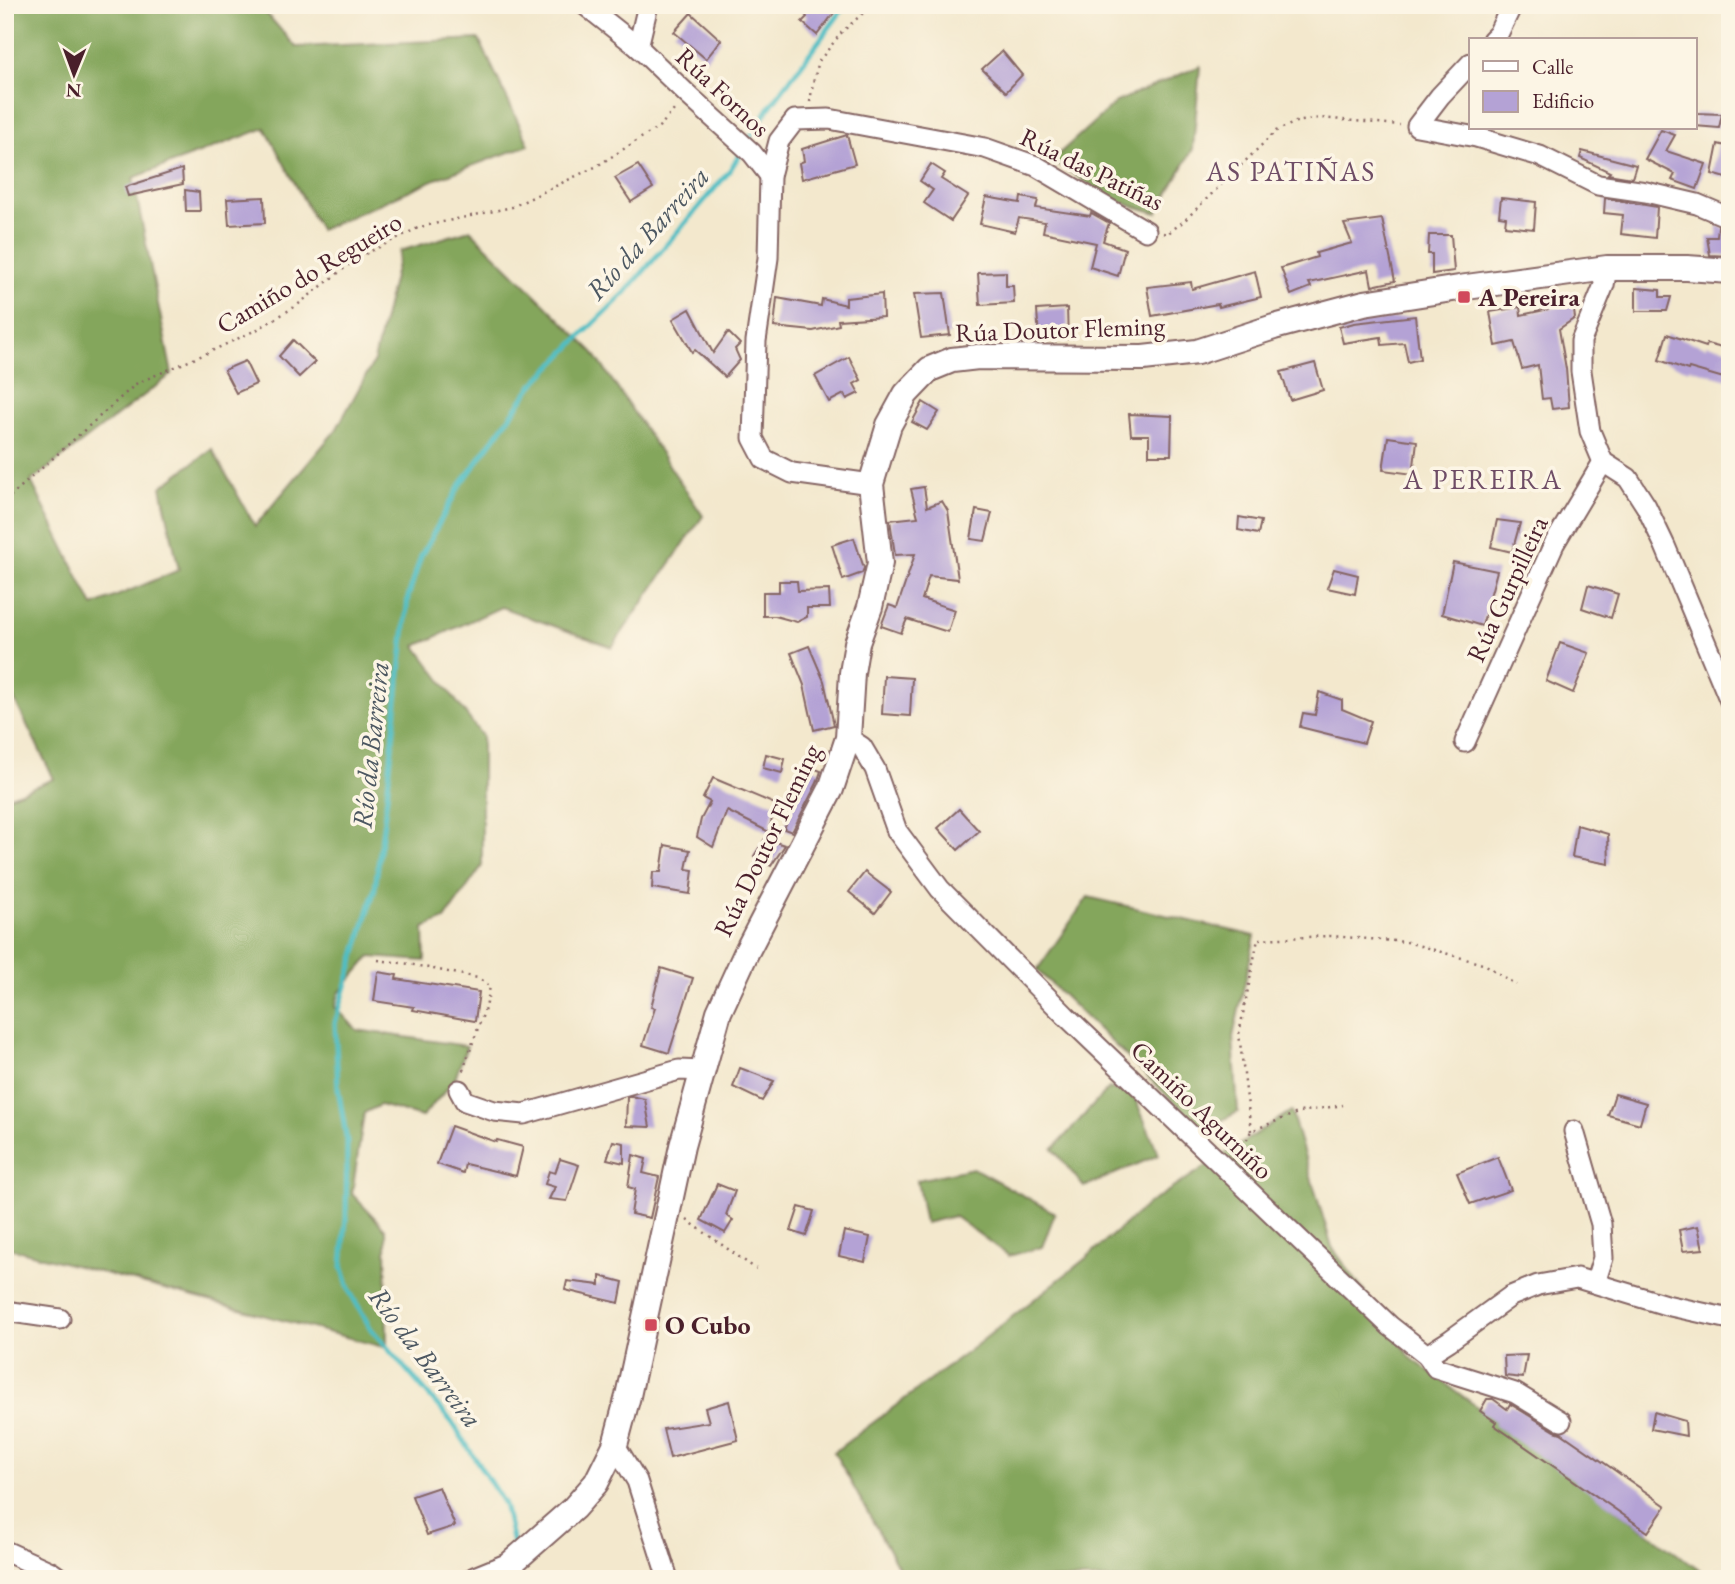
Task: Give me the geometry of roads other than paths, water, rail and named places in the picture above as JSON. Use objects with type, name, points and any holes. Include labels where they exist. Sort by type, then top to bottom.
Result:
[{"type":"main road","name":"Rúa Doutor Fleming","points":[[467,1577],[508,1566],[574,1508],[596,1483],[615,1445],[682,1146],[719,1012],[747,951],[831,789],[848,738],[852,673],[857,643],[870,607],[880,563],[871,484],[889,425],[906,394],[930,369],[952,360],[978,358],[1143,358],[1197,352],[1273,327],[1364,303],[1607,268],[1730,271]]},
{"type":"street","name":"Rúa Fornos","points":[[584,5],[638,47],[752,153],[770,176]]},
{"type":"street","name":"Rúa Fornos","points":[[638,47],[648,5]]},
{"type":"street","points":[[1494,38],[1499,34],[1512,5]]},
{"type":"street","points":[[1469,65],[1417,126],[1476,137],[1540,156],[1598,186],[1646,192],[1697,204],[1730,218]]},
{"type":"street","name":"Rúa das Patiñas","points":[[770,176],[779,141],[795,120],[829,119],[985,148],[1036,166],[1146,231]]},
{"type":"street","points":[[770,176],[768,258],[756,341],[753,438],[764,459],[792,473],[871,484]]},
{"type":"street","points":[[1607,268],[1604,285],[1581,341],[1581,371],[1590,431],[1603,462],[1628,478],[1646,506],[1730,701]]},
{"type":"street","name":"Rúa Gurpilleira","points":[[1465,742],[1554,544],[1603,462]]},
{"type":"street","name":"Camiño Agurniño","points":[[848,738],[862,747],[869,758],[897,831],[940,889],[1066,1016],[1391,1325],[1427,1355],[1436,1368],[1515,1393],[1561,1421]]},
{"type":"street","points":[[458,1090],[465,1101],[494,1111],[524,1114],[679,1070],[703,1071]]},
{"type":"street","points":[[1574,1131],[1601,1224],[1603,1258],[1595,1283]]},
{"type":"street","points":[[1427,1355],[1511,1296],[1538,1285],[1577,1278],[1666,1305],[1730,1319]]},
{"type":"street","points":[[5,1311],[60,1319]]},
{"type":"street","points":[[615,1445],[638,1481],[668,1579]]},
{"type":"street","points":[[5,1551],[61,1579]]},
{"type":"waterway","name":"Río da Barreira","points":[[747,142],[846,5]]},
{"type":"waterway","name":"Río da Barreira","points":[[515,1552],[504,1504],[452,1422],[371,1329],[350,1292],[342,1266],[346,1219],[347,1142],[338,1088],[335,1023],[375,888],[408,597],[421,556],[459,487],[532,386],[625,293],[728,173],[742,151]]},
{"type":"place","name":"A Pereira","points":[[1464,297]]},
{"type":"place","name":"O Cubo","points":[[651,1325]]},
{"type":"district","name":"AS PATIÑAS","points":[[1291,171]]},
{"type":"district","name":"A PEREIRA","points":[[1483,479]]}]
